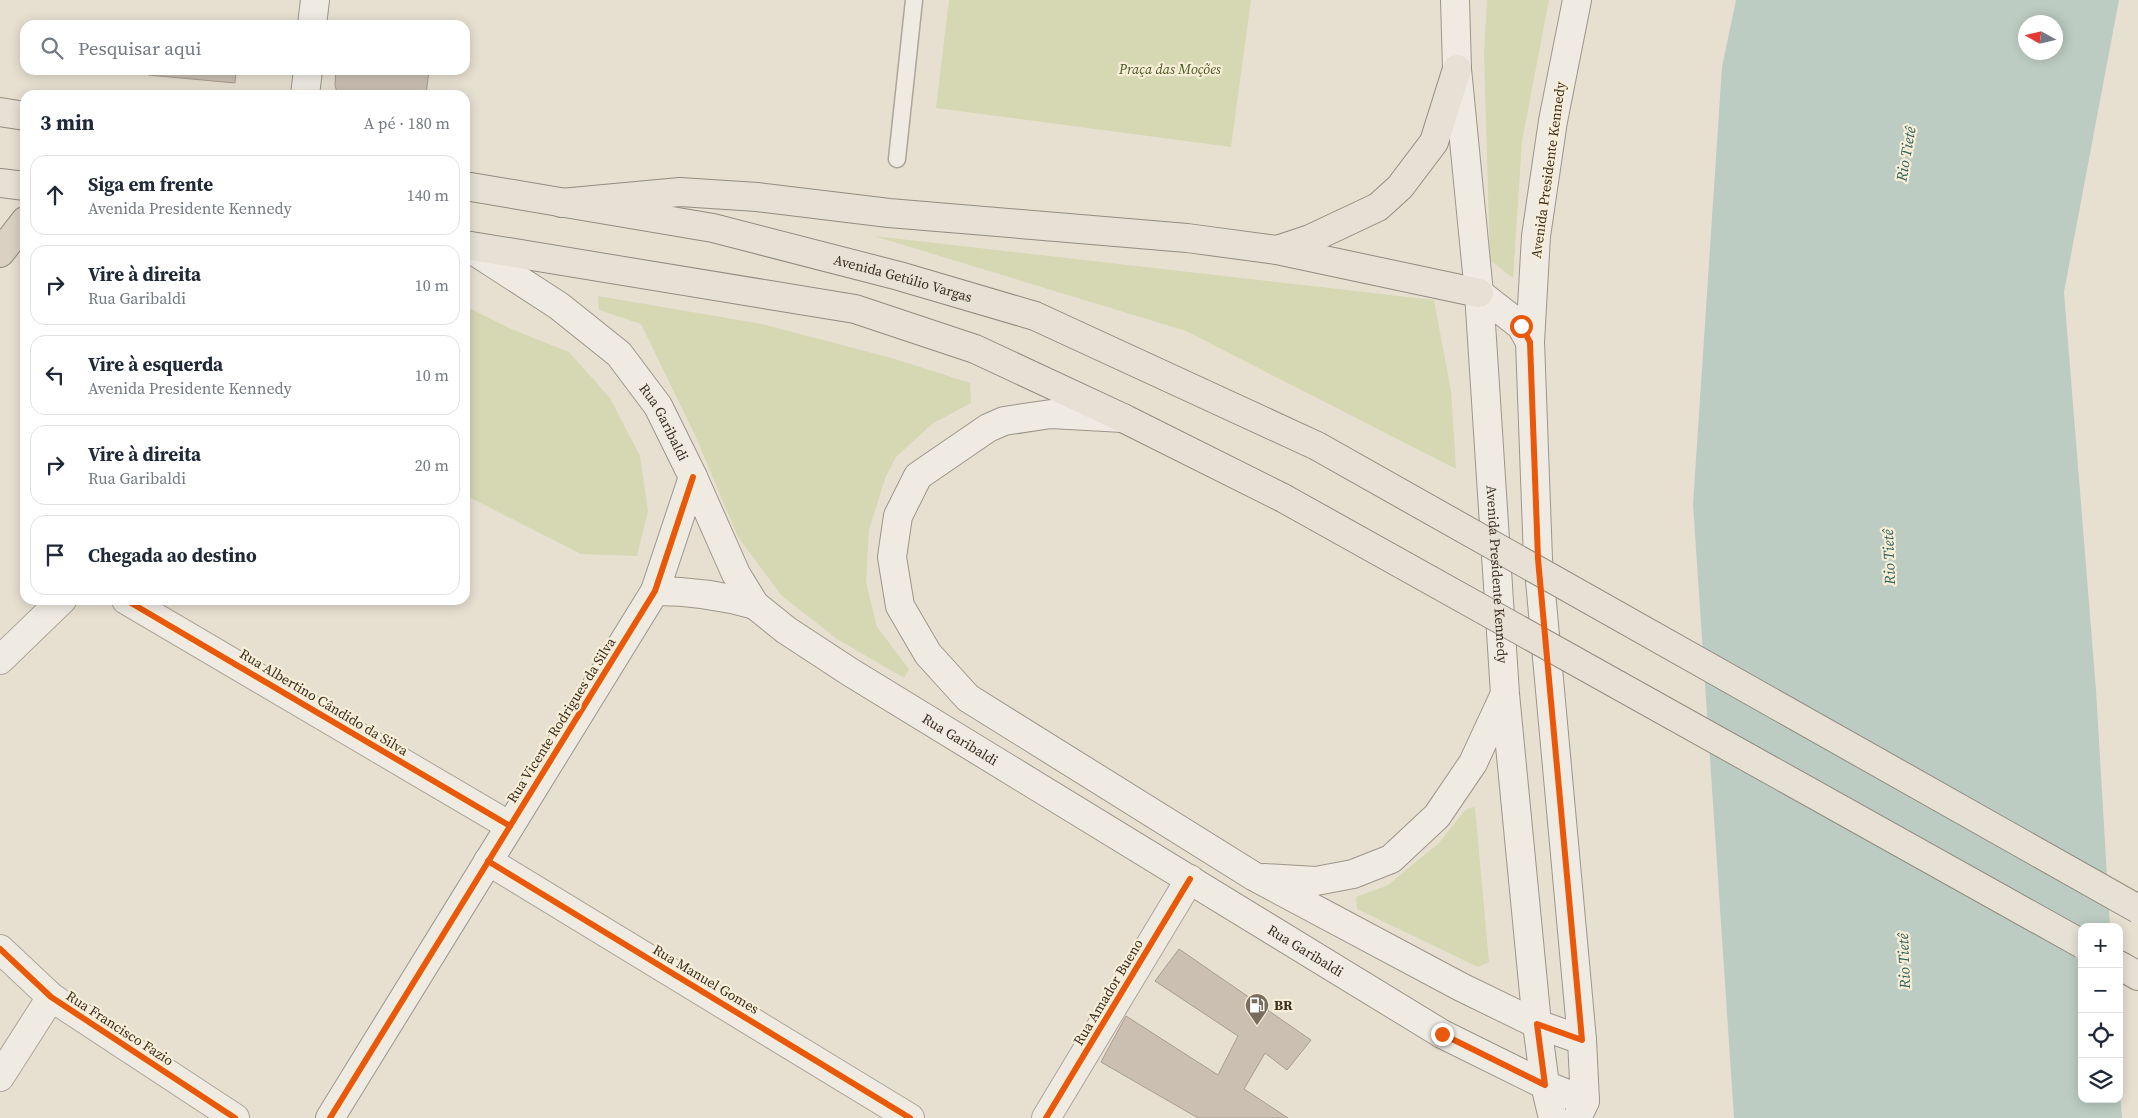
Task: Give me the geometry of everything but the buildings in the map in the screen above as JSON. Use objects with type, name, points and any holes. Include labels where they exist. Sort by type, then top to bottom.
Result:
[{"type":"highway","points":[[0,253],[20,227]]},
{"type":"main road","points":[[312,20],[314,0]]},
{"type":"main road","name":"Avenida Presidente Kennedy","points":[[1455,0],[1457,69],[1479,293],[1505,694],[1537,1024],[1545,1085],[1553,1118]]},
{"type":"main road","name":"Avenida Presidente Kennedy","points":[[1577,0],[1553,121],[1536,236],[1530,342],[1538,559],[1582,1040],[1581,1109]]},
{"type":"main road","points":[[1277,250],[1310,239],[1378,207],[1400,187],[1434,142],[1457,69]]},
{"type":"main road","points":[[306,90],[307,75]]},
{"type":"main road","points":[[0,112],[20,115]]},
{"type":"main road","points":[[0,183],[20,185]]},
{"type":"main road","name":"Avenida Getúlio Vargas","points":[[470,187],[713,228],[899,276],[1035,316],[1317,446],[2138,908]]},
{"type":"main road","points":[[561,203],[689,192],[757,197],[889,213],[1187,238],[1277,250],[1479,293],[1521,326],[1530,342]]},
{"type":"main road","points":[[470,246],[855,309],[976,349],[1123,418],[1284,498],[2078,942]]},
{"type":"main road","name":"Rua Garibaldi","points":[[470,248],[559,306],[619,354],[658,406],[693,477],[736,574],[755,605],[786,630],[850,672],[1442,1034],[1545,1085],[1581,1109]]},
{"type":"main road","points":[[1123,418],[1051,414],[1004,421],[988,428],[918,476],[898,516],[892,557],[900,606],[928,654],[968,698],[1255,877],[1461,987],[1537,1024],[1582,1040]]},
{"type":"main road","name":"Rua Vicente Rodrigues da Silva","points":[[330,1118],[654,592],[693,477]]},
{"type":"main road","points":[[654,592],[697,592],[755,605]]},
{"type":"main road","points":[[0,660],[57,605]]},
{"type":"main road","name":"Rua Albertino Cândido da Silva","points":[[134,605],[510,826]]},
{"type":"main road","points":[[1255,877],[1316,881],[1352,874],[1391,858],[1437,816],[1473,763],[1505,694]]},
{"type":"main road","name":"Rua Manuel Gomes","points":[[488,861],[910,1118]]},
{"type":"main road","name":"Rua Amador Bueno","points":[[1046,1118],[1190,880]]},
{"type":"main road","name":"Rua Francisco Fazio","points":[[0,949],[51,997],[235,1118]]},
{"type":"main road","points":[[2123,967],[2138,976]]},
{"type":"main road","points":[[0,1077],[51,997]]},
{"type":"lane","points":[[897,159],[914,0]]},
{"type":"green space","name":"Praça das Moções","points":[[949,0],[1251,0],[1231,147],[936,108]]},
{"type":"green space","points":[[1487,0],[1549,0],[1522,141],[1513,278],[1490,260],[1484,54]]},
{"type":"green space","points":[[874,236],[1434,300],[1451,391],[1456,469],[1186,331]]},
{"type":"green space","points":[[598,296],[762,324],[895,359],[970,383],[971,403],[932,424],[896,457],[886,476],[869,530],[866,582],[877,627],[909,669],[904,678],[837,639],[781,595],[738,537],[695,435],[641,324],[599,310]]},
{"type":"green space","points":[[470,308],[511,329],[569,352],[610,398],[640,456],[648,511],[637,556],[581,554],[470,498]]},
{"type":"green space","points":[[1475,807],[1489,962],[1478,967],[1357,909],[1356,897],[1388,885],[1439,843],[1466,809]]},
{"type":"water","name":"Rio Tietê","points":[[1736,0],[2119,0],[2064,292],[2096,690],[2110,923],[2078,923],[2078,1103],[2121,1103],[2122,1118],[1734,1118],[1693,504],[1722,67]]},
{"type":"cycle path","points":[[330,1118],[655,591],[693,477]]},
{"type":"cycle path","points":[[134,605],[510,826]]},
{"type":"cycle path","points":[[488,861],[910,1118]]},
{"type":"cycle path","points":[[1046,1118],[1190,879]]},
{"type":"cycle path","points":[[0,949],[51,997],[235,1118]]},
{"type":"place","name":"BR","points":[[1257,1026]]},
{"type":"route","points":[[1442,1034],[1545,1085],[1537,1024],[1582,1040],[1538,559],[1530,342],[1521,326]]}]
